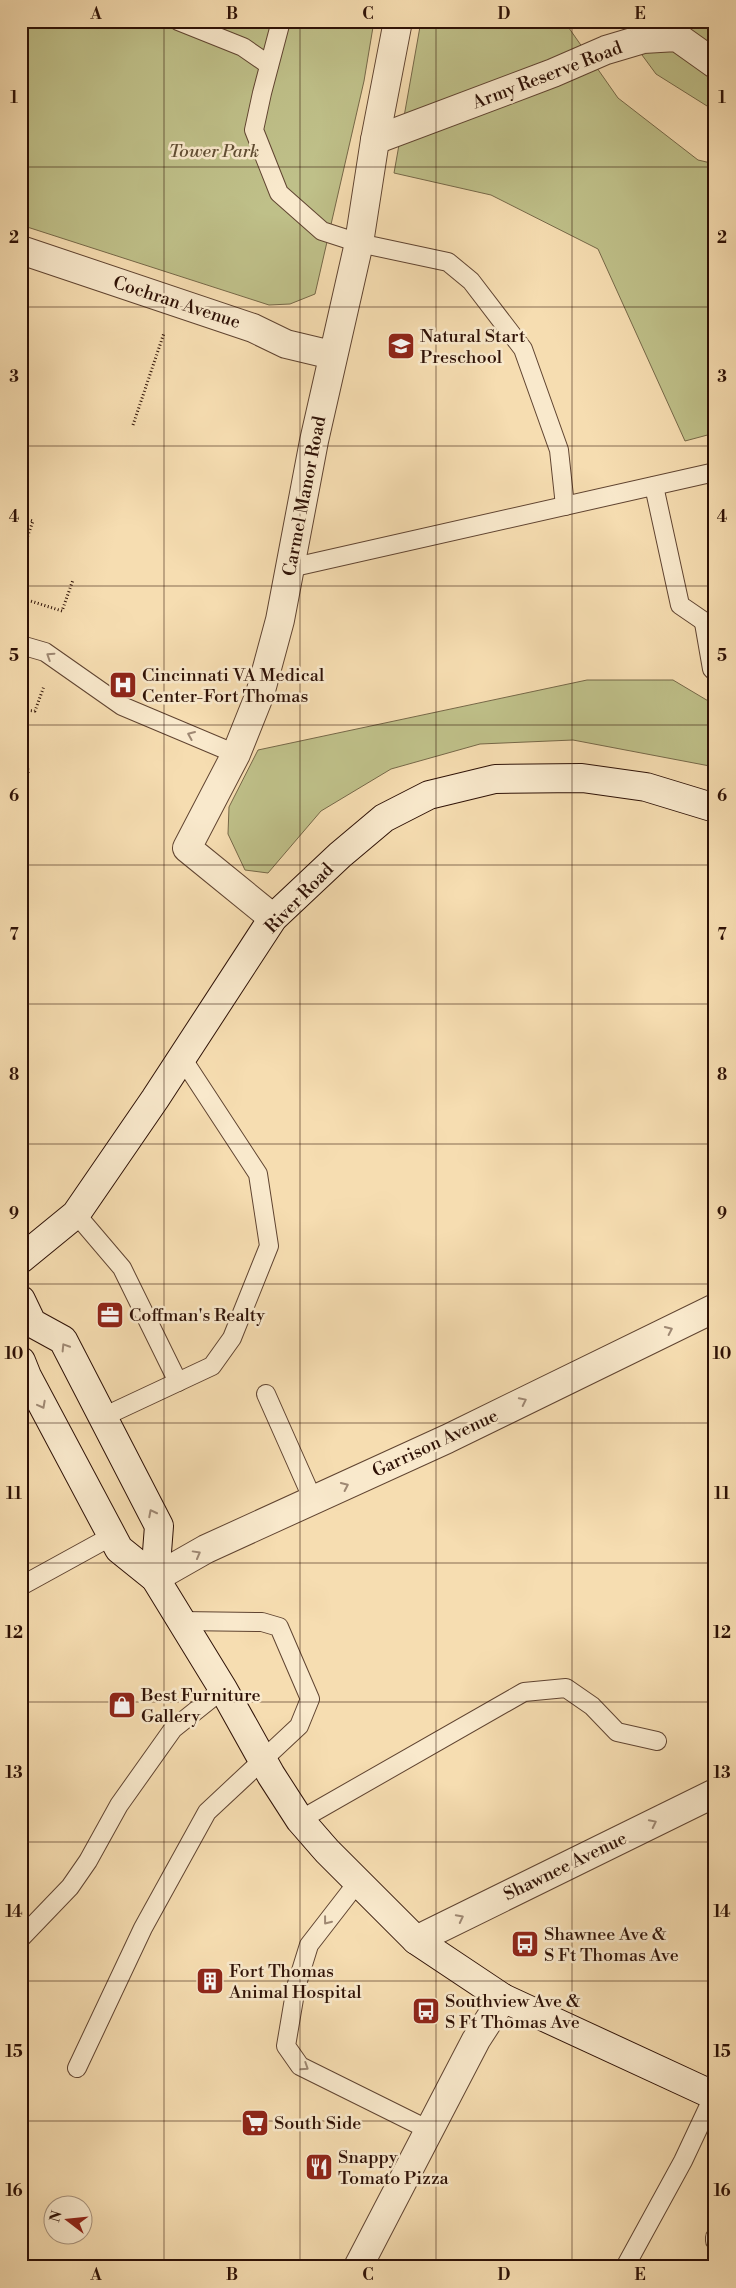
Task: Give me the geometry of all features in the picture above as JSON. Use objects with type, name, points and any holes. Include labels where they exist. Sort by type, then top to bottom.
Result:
[{"type":"street","name":"Carmel Manor Road","points":[[273,918],[187,848],[236,754],[260,694],[280,620],[332,355],[359,243],[375,140],[398,21]]},
{"type":"street","name":"Army Reserve Road","points":[[375,140],[554,72],[606,50],[643,38],[677,37],[715,64]]},
{"type":"street","name":"Cochran Avenue","points":[[21,250],[253,328],[286,344],[332,355]]},
{"type":"street","name":"River Road","points":[[21,1259],[76,1214],[182,1058],[273,918],[340,855],[384,818],[429,795],[495,780],[582,778],[646,787],[715,808]]},
{"type":"street","name":"Garrison Avenue","points":[[155,1578],[206,1549],[447,1439],[715,1308]]},
{"type":"street","points":[[26,1312],[21,1360],[27,1376],[119,1549],[155,1578],[300,1820],[357,1883],[416,1940],[503,1998],[714,2096]]},
{"type":"street","points":[[26,1312],[63,1340],[159,1526],[155,1578]]},
{"type":"street","name":"Shawnee Avenue","points":[[416,1940],[715,1792]]},
{"type":"street","points":[[358,2267],[476,2040],[503,1998]]},
{"type":"lane","points":[[178,21],[243,47],[269,65]]},
{"type":"lane","points":[[281,21],[254,130],[279,193],[322,231],[359,243],[448,262],[471,282],[522,349],[559,450],[565,506]]},
{"type":"lane","points":[[290,568],[715,472]]},
{"type":"lane","points":[[654,486],[680,605],[709,626],[712,669],[715,672]]},
{"type":"lane","points":[[21,645],[45,652],[122,706],[236,754]]},
{"type":"lane","points":[[103,1417],[212,1366],[232,1338],[269,1246],[258,1174],[182,1058]]},
{"type":"lane","points":[[76,1214],[122,1268],[178,1382]]},
{"type":"lane","points":[[266,1394],[314,1500]]},
{"type":"lane","points":[[21,1586],[112,1536]]},
{"type":"lane","points":[[77,2068],[143,1928],[207,1812],[299,1726],[310,1699],[279,1627],[262,1622],[181,1621]]},
{"type":"lane","points":[[300,1820],[524,1692],[566,1688],[592,1706],[617,1732],[658,1741]]},
{"type":"lane","points":[[21,1938],[70,1887],[88,1861],[119,1805],[173,1729],[223,1690]]},
{"type":"lane","points":[[357,1883],[310,1945],[296,1988],[286,2046],[300,2066],[429,2130]]},
{"type":"lane","points":[[625,2267],[683,2161],[714,2096]]},
{"type":"lane","points":[[715,2236],[715,2241]]},
{"type":"path","points":[[133,425],[166,325]]},
{"type":"path","points":[[21,517],[33,521],[21,555]]},
{"type":"path","points":[[21,598],[62,611],[73,580]]},
{"type":"path","points":[[28,773],[22,709],[35,711],[53,658]]},
{"type":"green space","name":"Tower Park","points":[[21,21],[374,21],[364,81],[315,294],[290,304],[269,305],[21,225]]},
{"type":"green space","points":[[421,21],[564,21],[618,98],[698,160],[715,164],[715,433],[685,441],[598,249],[491,195],[394,173]]},
{"type":"green space","points":[[617,21],[715,21],[715,111],[656,74]]},
{"type":"green space","points":[[587,680],[673,680],[715,705],[715,767],[573,740],[480,744],[391,769],[321,811],[268,873],[245,870],[228,834],[229,807],[258,750]]},
{"type":"place","name":"Natural Start Preschool","points":[[401,346]]},
{"type":"place","name":"Cincinnati VA Medical Center-Fort Thomas","points":[[123,685]]},
{"type":"place","name":"Coffman's Realty","points":[[110,1315]]},
{"type":"place","name":"Best Furniture Gallery","points":[[122,1705]]},
{"type":"place","name":"Shawnee Ave & S Ft Thomas Ave","points":[[525,1944]]},
{"type":"place","name":"Fort Thomas Animal Hospital","points":[[210,1981]]},
{"type":"place","name":"Southview Ave & S Ft Thomas Ave","points":[[426,2011]]},
{"type":"place","name":"South Side","points":[[255,2123]]},
{"type":"place","name":"Snappy Tomato Pizza","points":[[319,2167]]}]
